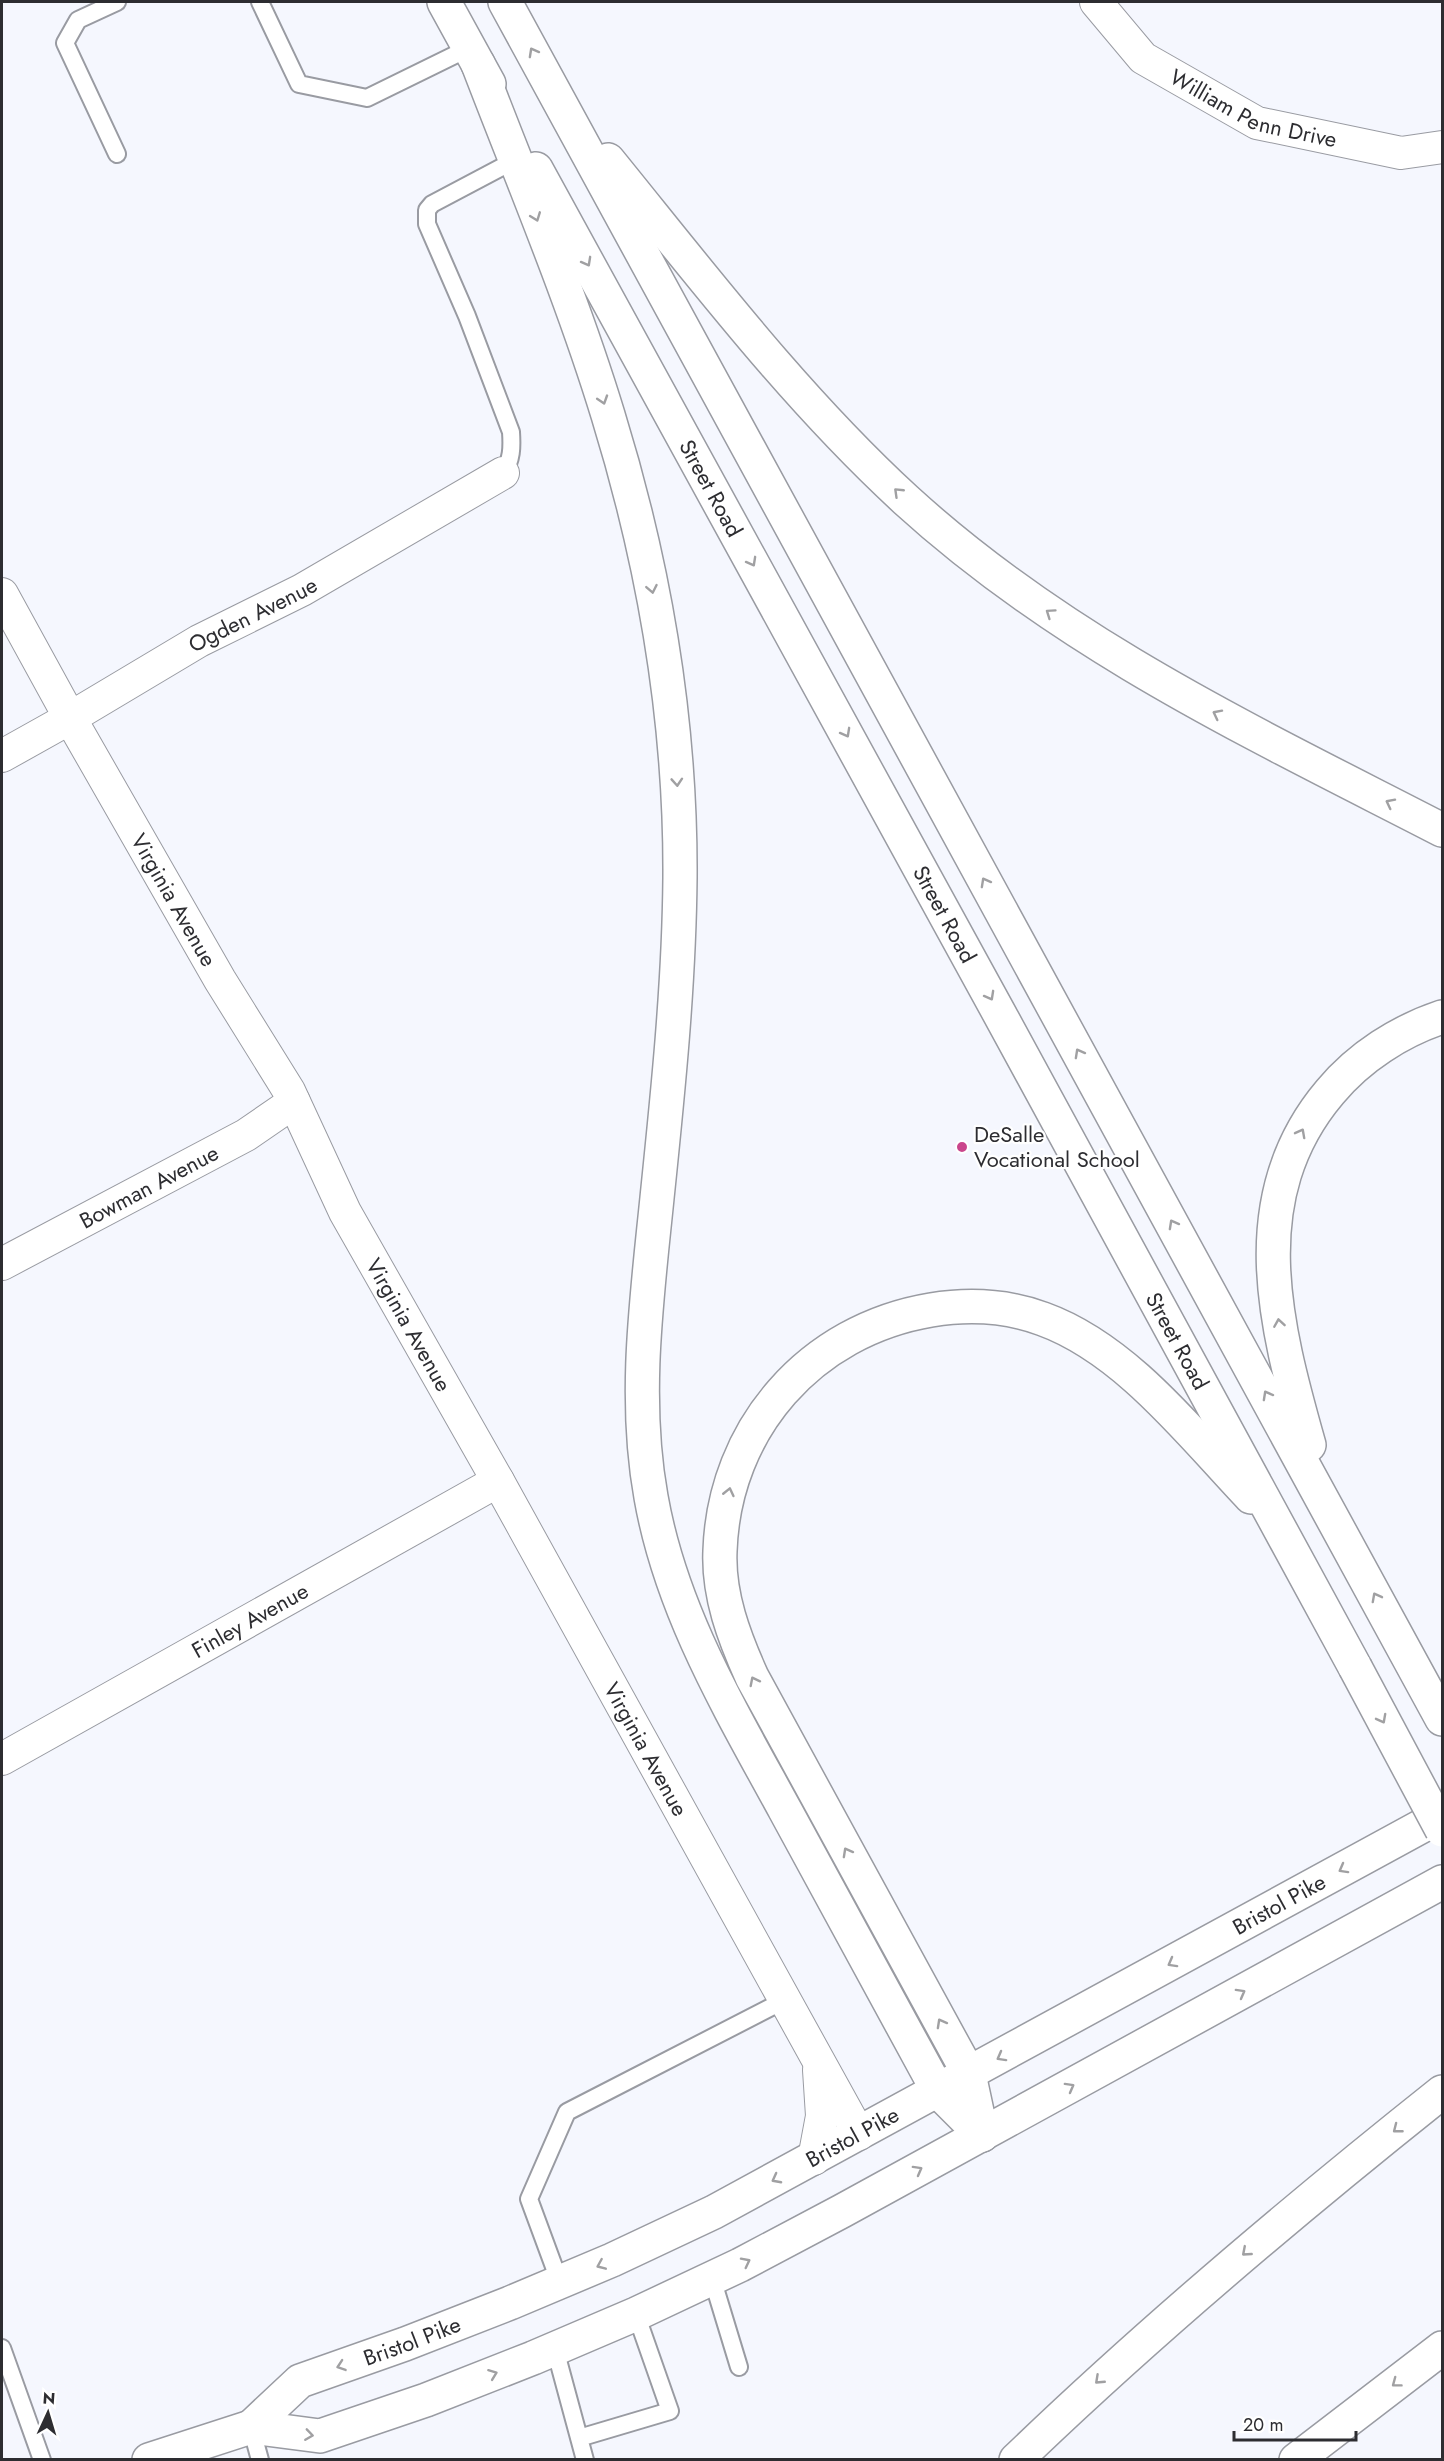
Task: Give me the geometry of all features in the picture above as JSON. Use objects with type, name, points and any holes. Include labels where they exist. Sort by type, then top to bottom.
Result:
[{"type":"main road","points":[[444,2],[521,156],[587,351],[627,482],[657,618],[674,738],[680,864],[678,947],[670,1072],[648,1290],[643,1375],[645,1457],[660,1537],[672,1580],[702,1657],[938,2091],[982,2135]]},
{"type":"main road","points":[[505,2],[1443,1719]]},
{"type":"main road","points":[[561,102],[753,338],[806,399],[884,478],[959,545],[1027,597],[1132,666],[1194,703],[1443,830]]},
{"type":"main road","name":"Street Road","points":[[521,156],[1281,1529],[1443,1830]]},
{"type":"main road","points":[[1325,1501],[1290,1378],[1280,1330],[1272,1266],[1273,1230],[1278,1196],[1287,1163],[1300,1132],[1338,1081],[1390,1041],[1417,1025],[1443,1017]]},
{"type":"main road","points":[[982,2135],[969,2074],[752,1677],[732,1628],[721,1574],[722,1529],[733,1477],[744,1449],[757,1424],[775,1399],[818,1358],[866,1328],[907,1315],[941,1308],[984,1307],[1018,1312],[1065,1328],[1110,1357],[1164,1406],[1281,1529]]},
{"type":"main road","name":"Bristol Pike","points":[[251,2427],[300,2381],[405,2344],[560,2283],[714,2212],[1443,1815]]},
{"type":"main road","name":"Bristol Pike","points":[[148,2460],[251,2427],[320,2436],[426,2400],[636,2314],[712,2278],[982,2135],[1443,1882]]},
{"type":"main road","points":[[1016,2460],[1102,2377],[1301,2205],[1443,2092]]},
{"type":"main road","points":[[1296,2460],[1443,2348]]},
{"type":"street","name":"William Penn Drive","points":[[1096,2],[1143,58],[1257,123],[1401,153],[1443,147]]},
{"type":"street","name":"Ogden Avenue","points":[[2,756],[199,641],[302,590],[503,473]]},
{"type":"street","name":"Virginia Avenue","points":[[2,594],[220,980],[294,1102],[345,1212],[498,1481],[860,2134]]},
{"type":"street","name":"Bowman Avenue","points":[[2,1263],[246,1135],[294,1102]]},
{"type":"street","name":"Finley Avenue","points":[[2,1759],[498,1481]]},
{"type":"street","name":"Virginia Avenue","points":[[814,2159],[822,2116],[817,2057]]},
{"type":"lane","points":[[117,2],[78,21],[65,43],[117,154]]},
{"type":"lane","points":[[260,2],[299,84],[368,98],[473,56]]},
{"type":"lane","points":[[503,473],[508,465],[512,449],[511,432],[467,316],[427,224],[427,210],[432,204],[521,156]]},
{"type":"lane","points":[[560,2283],[529,2199],[567,2112],[785,2000]]},
{"type":"lane","points":[[712,2278],[739,2367]]},
{"type":"lane","points":[[579,2438],[670,2411],[636,2314]]},
{"type":"lane","points":[[2,2348],[42,2460]]},
{"type":"lane","points":[[555,2349],[585,2460]]},
{"type":"lane","points":[[251,2427],[260,2460]]},
{"type":"place","name":"DeSalle Vocational School","points":[[962,1147]]}]
